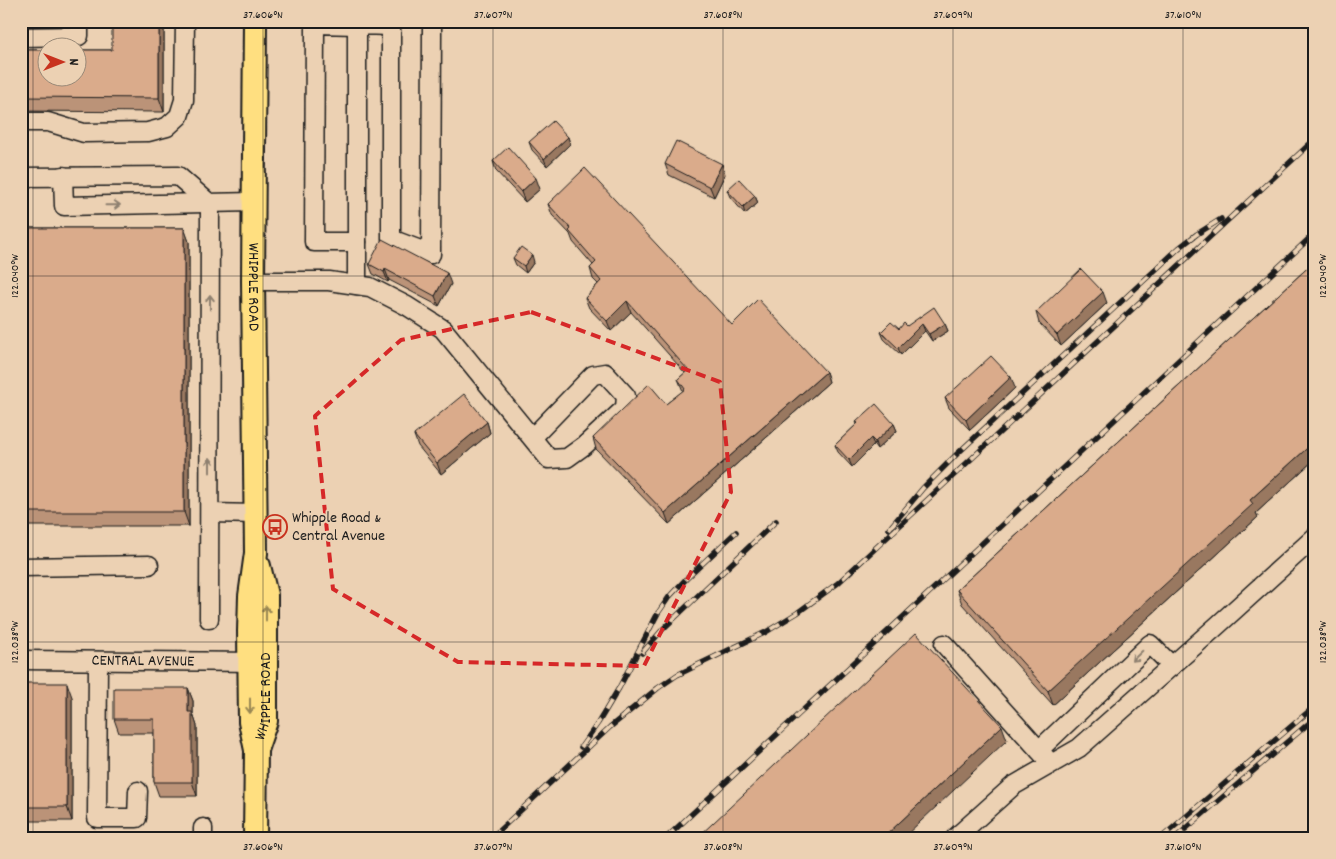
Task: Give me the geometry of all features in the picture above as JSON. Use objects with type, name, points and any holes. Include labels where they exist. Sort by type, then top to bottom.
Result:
[{"type":"main road","name":"WHIPPLE ROAD","points":[[255,21],[253,281],[256,553],[266,595],[258,662],[266,721],[256,750],[255,838]]},
{"type":"street","points":[[21,37],[79,36],[79,21]]},
{"type":"street","points":[[21,122],[48,122],[84,133],[148,132],[168,127],[178,116],[184,100],[185,21]]},
{"type":"street","points":[[357,242],[314,242],[315,24],[391,26],[391,239],[431,254],[432,27]]},
{"type":"street","points":[[357,25],[357,285]]},
{"type":"street","points":[[21,176],[178,176],[210,204],[209,619]]},
{"type":"street","points":[[63,176],[64,206],[254,202]]},
{"type":"street","points":[[253,281],[329,281],[370,287],[407,306],[443,328],[532,438],[549,459],[567,458],[585,444],[625,408],[626,396],[605,373],[593,375],[532,438]]},
{"type":"street","points":[[210,513],[256,514]]},
{"type":"street","points":[[955,838],[1013,786],[1079,748],[1315,537]]},
{"type":"street","points":[[21,567],[149,565]]},
{"type":"street","points":[[944,644],[1052,764]]},
{"type":"street","points":[[1039,750],[1150,644],[1172,666]]},
{"type":"street","name":"CENTRAL AVENUE","points":[[21,660],[258,662]]},
{"type":"street","points":[[98,661],[97,818],[137,818],[138,791]]},
{"type":"highlighted area","points":[[531,312],[720,382],[731,492],[644,666],[458,662],[333,589],[315,416],[401,340]]},
{"type":"building","points":[[112,21],[159,21],[159,98],[21,97],[21,50],[38,50],[38,88],[88,88],[88,50],[112,50]]},
{"type":"building","points":[[553,121],[568,137],[544,159],[529,142]]},
{"type":"building","points":[[676,141],[722,164],[710,187],[665,164]]},
{"type":"building","points":[[508,147],[536,178],[521,192],[493,161]]},
{"type":"building","points":[[585,168],[732,325],[758,299],[826,372],[665,513],[593,438],[649,384],[666,404],[685,389],[678,379],[688,370],[627,301],[607,321],[585,298],[601,281],[590,268],[596,262],[569,231],[571,229],[548,204]]},
{"type":"building","points":[[739,179],[755,196],[743,207],[727,190]]},
{"type":"building","points":[[21,228],[184,228],[184,512],[21,512]]},
{"type":"building","points":[[382,239],[447,273],[435,296],[385,269],[384,272],[369,264]]},
{"type":"building","points":[[521,247],[532,255],[524,266],[513,258]]},
{"type":"building","points":[[1315,261],[1315,441],[1250,500],[1253,504],[1048,691],[957,590]]},
{"type":"building","points":[[1081,269],[1103,292],[1057,335],[1036,312]]},
{"type":"building","points":[[934,307],[945,324],[929,334],[922,324],[898,348],[881,332],[891,322],[899,329],[904,323],[907,326]]},
{"type":"building","points":[[991,356],[1011,377],[966,420],[945,398]]},
{"type":"building","points":[[464,394],[487,422],[437,463],[414,435]]},
{"type":"building","points":[[876,404],[894,424],[875,442],[871,438],[849,460],[835,445]]},
{"type":"building","points":[[916,633],[1002,726],[883,838],[697,838]]},
{"type":"building","points":[[21,683],[67,683],[67,807],[21,807]]},
{"type":"building","points":[[114,688],[188,688],[188,712],[192,712],[192,782],[154,782],[154,719],[114,719]]},
{"type":"railway","points":[[491,838],[610,727],[658,688],[677,675],[766,632],[797,613],[838,583],[1315,139]]},
{"type":"railway","points":[[889,529],[923,488],[957,454],[1179,248],[1221,219]]},
{"type":"railway","points":[[666,838],[1315,233]]},
{"type":"railway","points":[[642,653],[663,629],[776,521]]},
{"type":"railway","points":[[581,747],[619,688],[658,613],[669,597],[736,532]]},
{"type":"railway","points":[[1161,838],[1315,706]]},
{"type":"railway","points":[[1175,838],[1315,718]]},
{"type":"place","name":"Whipple Road & Central Avenue","points":[[275,527]]}]
